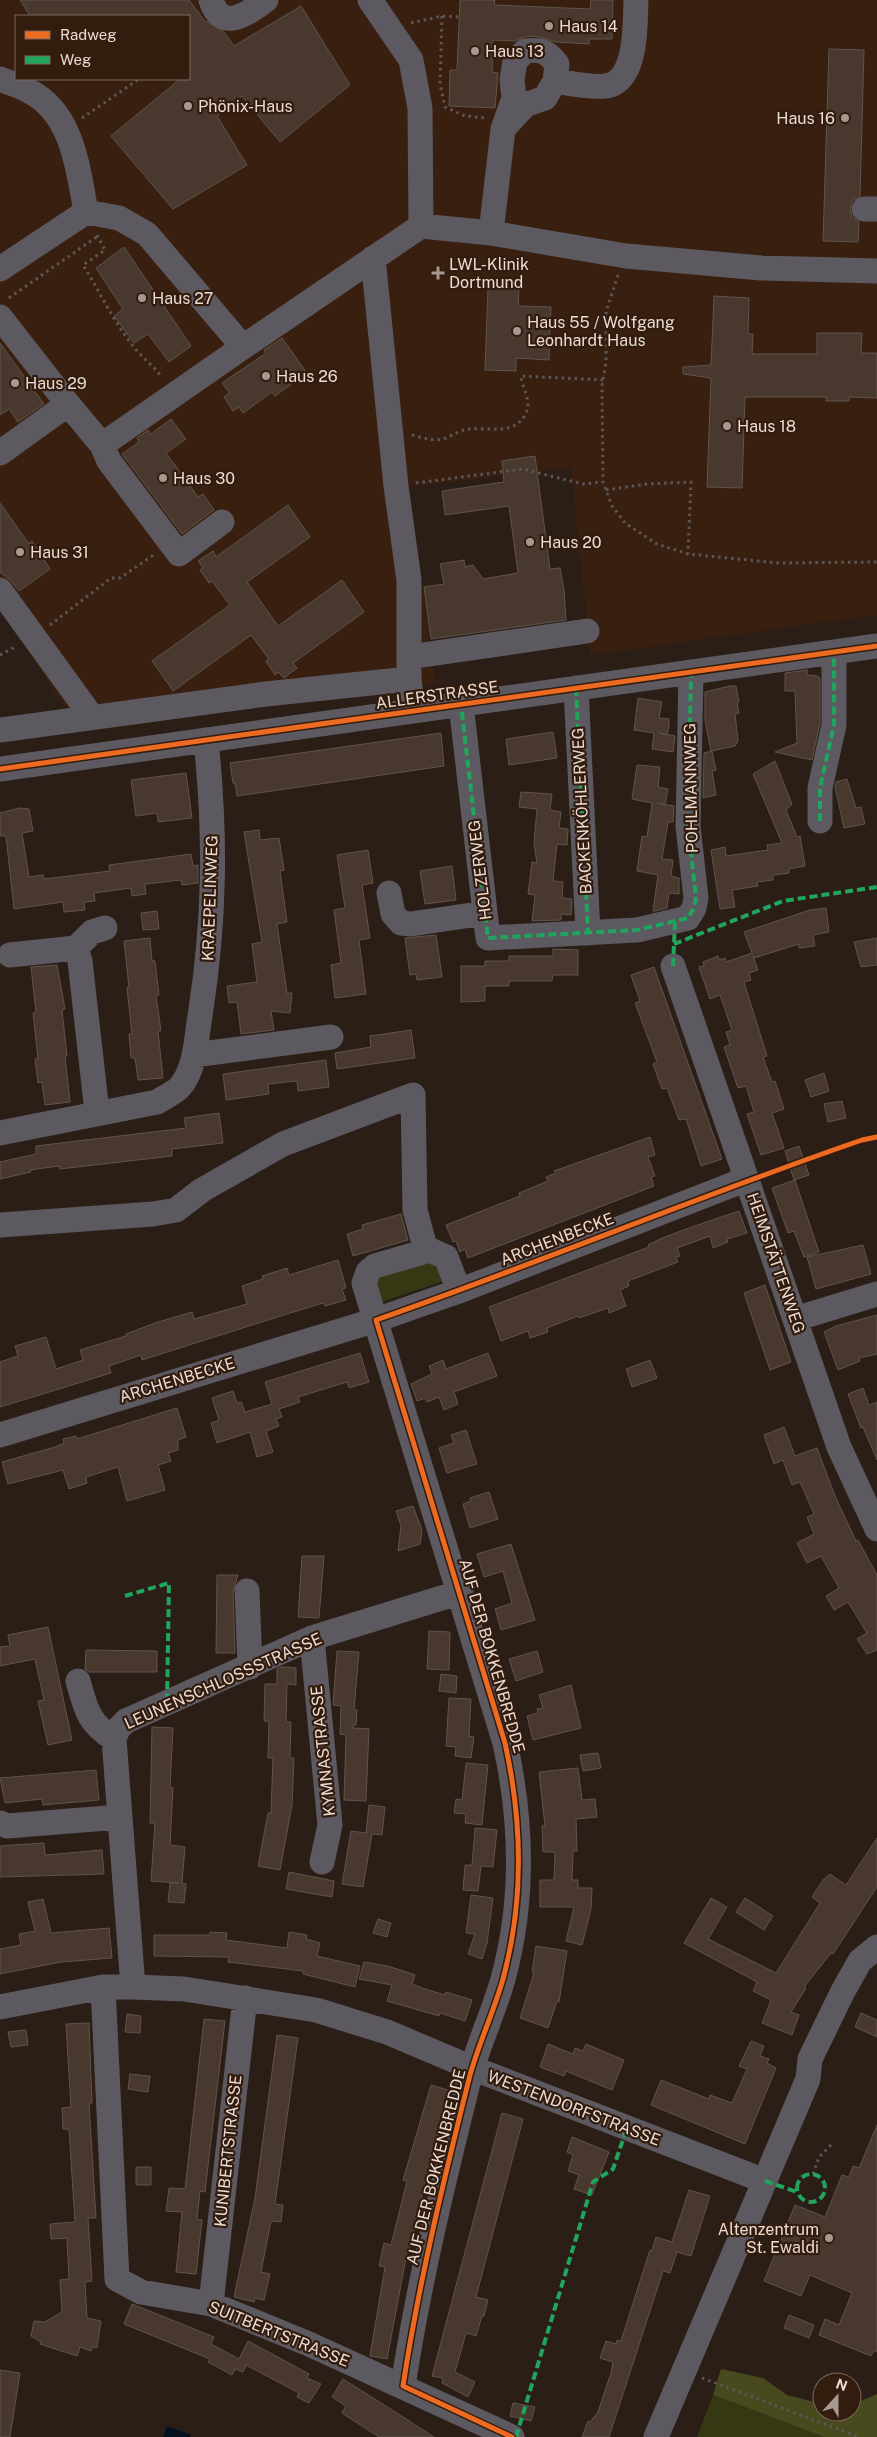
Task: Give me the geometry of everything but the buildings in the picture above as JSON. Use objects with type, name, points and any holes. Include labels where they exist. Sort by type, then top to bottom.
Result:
[{"type":"street","points":[[211,0],[214,9],[224,17],[237,19],[249,14],[266,0]]},
{"type":"street","points":[[370,0],[411,60],[420,108],[421,226]]},
{"type":"street","points":[[555,81],[595,86],[613,85],[624,75],[631,58],[634,42],[636,0]]},
{"type":"street","points":[[491,233],[505,125],[514,98],[512,80],[516,61],[524,50],[540,49],[549,54],[557,64],[555,81],[544,98],[525,105],[505,125]]},
{"type":"street","points":[[0,79],[30,91],[52,110],[65,130],[76,159],[86,212]]},
{"type":"street","points":[[3,261],[86,212],[119,218],[146,234],[243,347]]},
{"type":"street","points":[[102,445],[421,226],[491,233],[626,256],[761,268],[877,271]]},
{"type":"street","points":[[373,258],[396,486],[409,580],[409,668],[413,711]]},
{"type":"street","points":[[1,310],[68,404],[102,445],[109,461],[180,554],[222,522]]},
{"type":"street","points":[[0,453],[68,404]]},
{"type":"street","points":[[0,590],[92,717]]},
{"type":"street","points":[[0,730],[266,694],[409,668],[587,631]]},
{"type":"street","name":"ALLERSTRASSE","points":[[0,769],[877,646]]},
{"type":"street","points":[[820,822],[820,788],[834,725],[834,652]]},
{"type":"street","name":"POHLMANNWEG","points":[[675,922],[688,918],[694,908],[696,898],[688,826],[692,672]]},
{"type":"street","name":"BACKENKÖHLERWEG","points":[[576,688],[588,933]]},
{"type":"street","name":"HOLZERWEG","points":[[461,704],[488,938],[636,930],[675,922]]},
{"type":"street","name":"KRAEPELINWEG","points":[[0,1133],[97,1112],[157,1102],[179,1088],[189,1070],[194,1055],[208,962],[214,890],[212,802],[206,740]]},
{"type":"street","points":[[389,893],[393,914],[401,923],[411,924],[485,912]]},
{"type":"street","points":[[10,955],[76,948],[92,932],[105,928]]},
{"type":"street","points":[[76,948],[80,960],[97,1112]]},
{"type":"street","name":"HEIMSTÄTTENWEG","points":[[673,966],[839,1447],[877,1529]]},
{"type":"street","points":[[194,1055],[332,1037]]},
{"type":"street","points":[[0,1225],[153,1214],[176,1210],[202,1190],[283,1144],[413,1095],[415,1210],[426,1251],[440,1253],[446,1257],[459,1291]]},
{"type":"street","name":"ARCHENBECKE","points":[[0,1434],[376,1320],[459,1291],[747,1179]]},
{"type":"street","name":"AUF DER BOKKENBREDDE","points":[[403,2386],[414,2315],[431,2230],[472,2068],[503,1979],[513,1935],[519,1832],[514,1783],[505,1743],[461,1592],[364,1283],[368,1272],[375,1266],[426,1251]]},
{"type":"street","points":[[795,1319],[877,1294]]},
{"type":"street","points":[[247,1591],[250,1667]]},
{"type":"street","name":"LEUNENSCHLOSSSTRASSE","points":[[133,1986],[114,1739],[118,1729],[126,1721],[312,1638],[461,1592]]},
{"type":"street","name":"KYMNASTRASSE","points":[[312,1638],[330,1825],[322,1862]]},
{"type":"street","points":[[78,1681],[88,1714],[99,1729],[114,1739]]},
{"type":"street","points":[[0,1823],[7,1826],[120,1817]]},
{"type":"street","points":[[656,2437],[808,2079],[810,2059],[860,1961],[877,1947]]},
{"type":"street","name":"WESTENDORFSTRASSE","points":[[0,2007],[103,1987],[133,1986],[184,1989],[316,2010],[387,2032],[472,2068],[765,2182]]},
{"type":"street","name":"SUITBERTSTRASSE","points":[[103,1987],[117,2279],[141,2292],[211,2304],[403,2386],[512,2437]]},
{"type":"street","name":"KUNIBERTSTRASSE","points":[[211,2304],[245,1998]]},
{"type":"path","points":[[393,32],[402,26],[420,19],[442,16],[459,17]]},
{"type":"path","points":[[442,16],[440,84],[445,107],[465,116],[505,125]]},
{"type":"path","points":[[65,130],[138,80]]},
{"type":"path","points":[[1,310],[98,236]]},
{"type":"path","points":[[104,250],[83,265],[134,347],[153,365],[174,395]]},
{"type":"path","points":[[626,256],[606,312],[606,363],[603,380],[603,482],[612,506],[625,523],[658,544],[688,554],[778,563],[877,562]]},
{"type":"path","points":[[391,435],[408,434],[434,441],[469,428],[500,430],[511,426],[521,421],[527,411],[528,400],[522,386],[521,376],[603,380]]},
{"type":"path","points":[[396,486],[523,469],[583,484],[603,482]]},
{"type":"path","points":[[606,490],[647,484],[691,482],[688,554]]},
{"type":"path","points":[[34,638],[111,578],[120,578],[171,542]]},
{"type":"path","points":[[747,1179],[862,1140],[877,1137]]},
{"type":"path","points":[[813,2174],[819,2157],[833,2142]]},
{"type":"path","points":[[685,2371],[859,2437]]},
{"type":"shaded area","name":"LWL-Klinik Dortmund","points":[[0,0],[877,0],[877,615],[590,655],[571,467],[409,487],[436,683],[81,732],[0,608]]},
{"type":"shaded area","points":[[429,1256],[450,1279],[375,1304],[370,1282]]},
{"type":"shaded area","points":[[721,2369],[763,2378],[787,2395],[812,2401],[812,2422],[862,2422],[862,2401],[877,2394],[877,2437],[824,2437],[713,2395]]},
{"type":"shaded area","points":[[713,2395],[824,2437],[697,2437]]},
{"type":"water","points":[[167,2426],[191,2435],[190,2437],[163,2437]]},
{"type":"marked path","points":[[820,821],[820,788],[834,725],[834,652]]},
{"type":"marked path","points":[[465,704],[461,704],[488,938],[637,930],[688,918],[694,908],[696,898],[688,826],[691,672]]},
{"type":"marked path","points":[[576,688],[588,933]]},
{"type":"marked path","points":[[674,944],[783,901],[877,887]]},
{"type":"marked path","points":[[673,966],[675,922]]},
{"type":"marked path","points":[[125,1596],[169,1583],[167,1703]]},
{"type":"marked path","points":[[516,2437],[593,2182],[613,2169],[627,2128]]},
{"type":"marked path","points":[[811,2174],[821,2178],[825,2188],[821,2198],[811,2202],[801,2198],[797,2188],[801,2178],[811,2174]]},
{"type":"marked path","points":[[765,2181],[797,2192]]},
{"type":"cycle path","points":[[0,769],[877,646]]},
{"type":"cycle path","points":[[512,2437],[403,2386],[424,2269],[460,2114],[470,2075],[503,1979],[510,1950],[515,1920],[518,1861],[515,1802],[505,1743],[376,1320],[498,1276],[801,1161],[862,1140],[877,1137]]},
{"type":"place","name":"Haus 14","points":[[549,26]]},
{"type":"place","name":"Haus 13","points":[[475,51]]},
{"type":"place","name":"Phönix-Haus","points":[[188,106]]},
{"type":"place","name":"Haus 16","points":[[845,118]]},
{"type":"place","name":"LWL-Klinik Dortmund","points":[[438,273]]},
{"type":"place","name":"Haus 27","points":[[142,298]]},
{"type":"place","name":"Haus 55 / Wolfgang Leonhardt Haus","points":[[517,331]]},
{"type":"place","name":"Haus 26","points":[[266,376]]},
{"type":"place","name":"Haus 29","points":[[15,383]]},
{"type":"place","name":"Haus 18","points":[[727,426]]},
{"type":"place","name":"Haus 30","points":[[163,478]]},
{"type":"place","name":"Haus 20","points":[[530,542]]},
{"type":"place","name":"Haus 31","points":[[20,552]]},
{"type":"place","name":"Altenzentrum St. Ewaldi","points":[[829,2238]]}]
